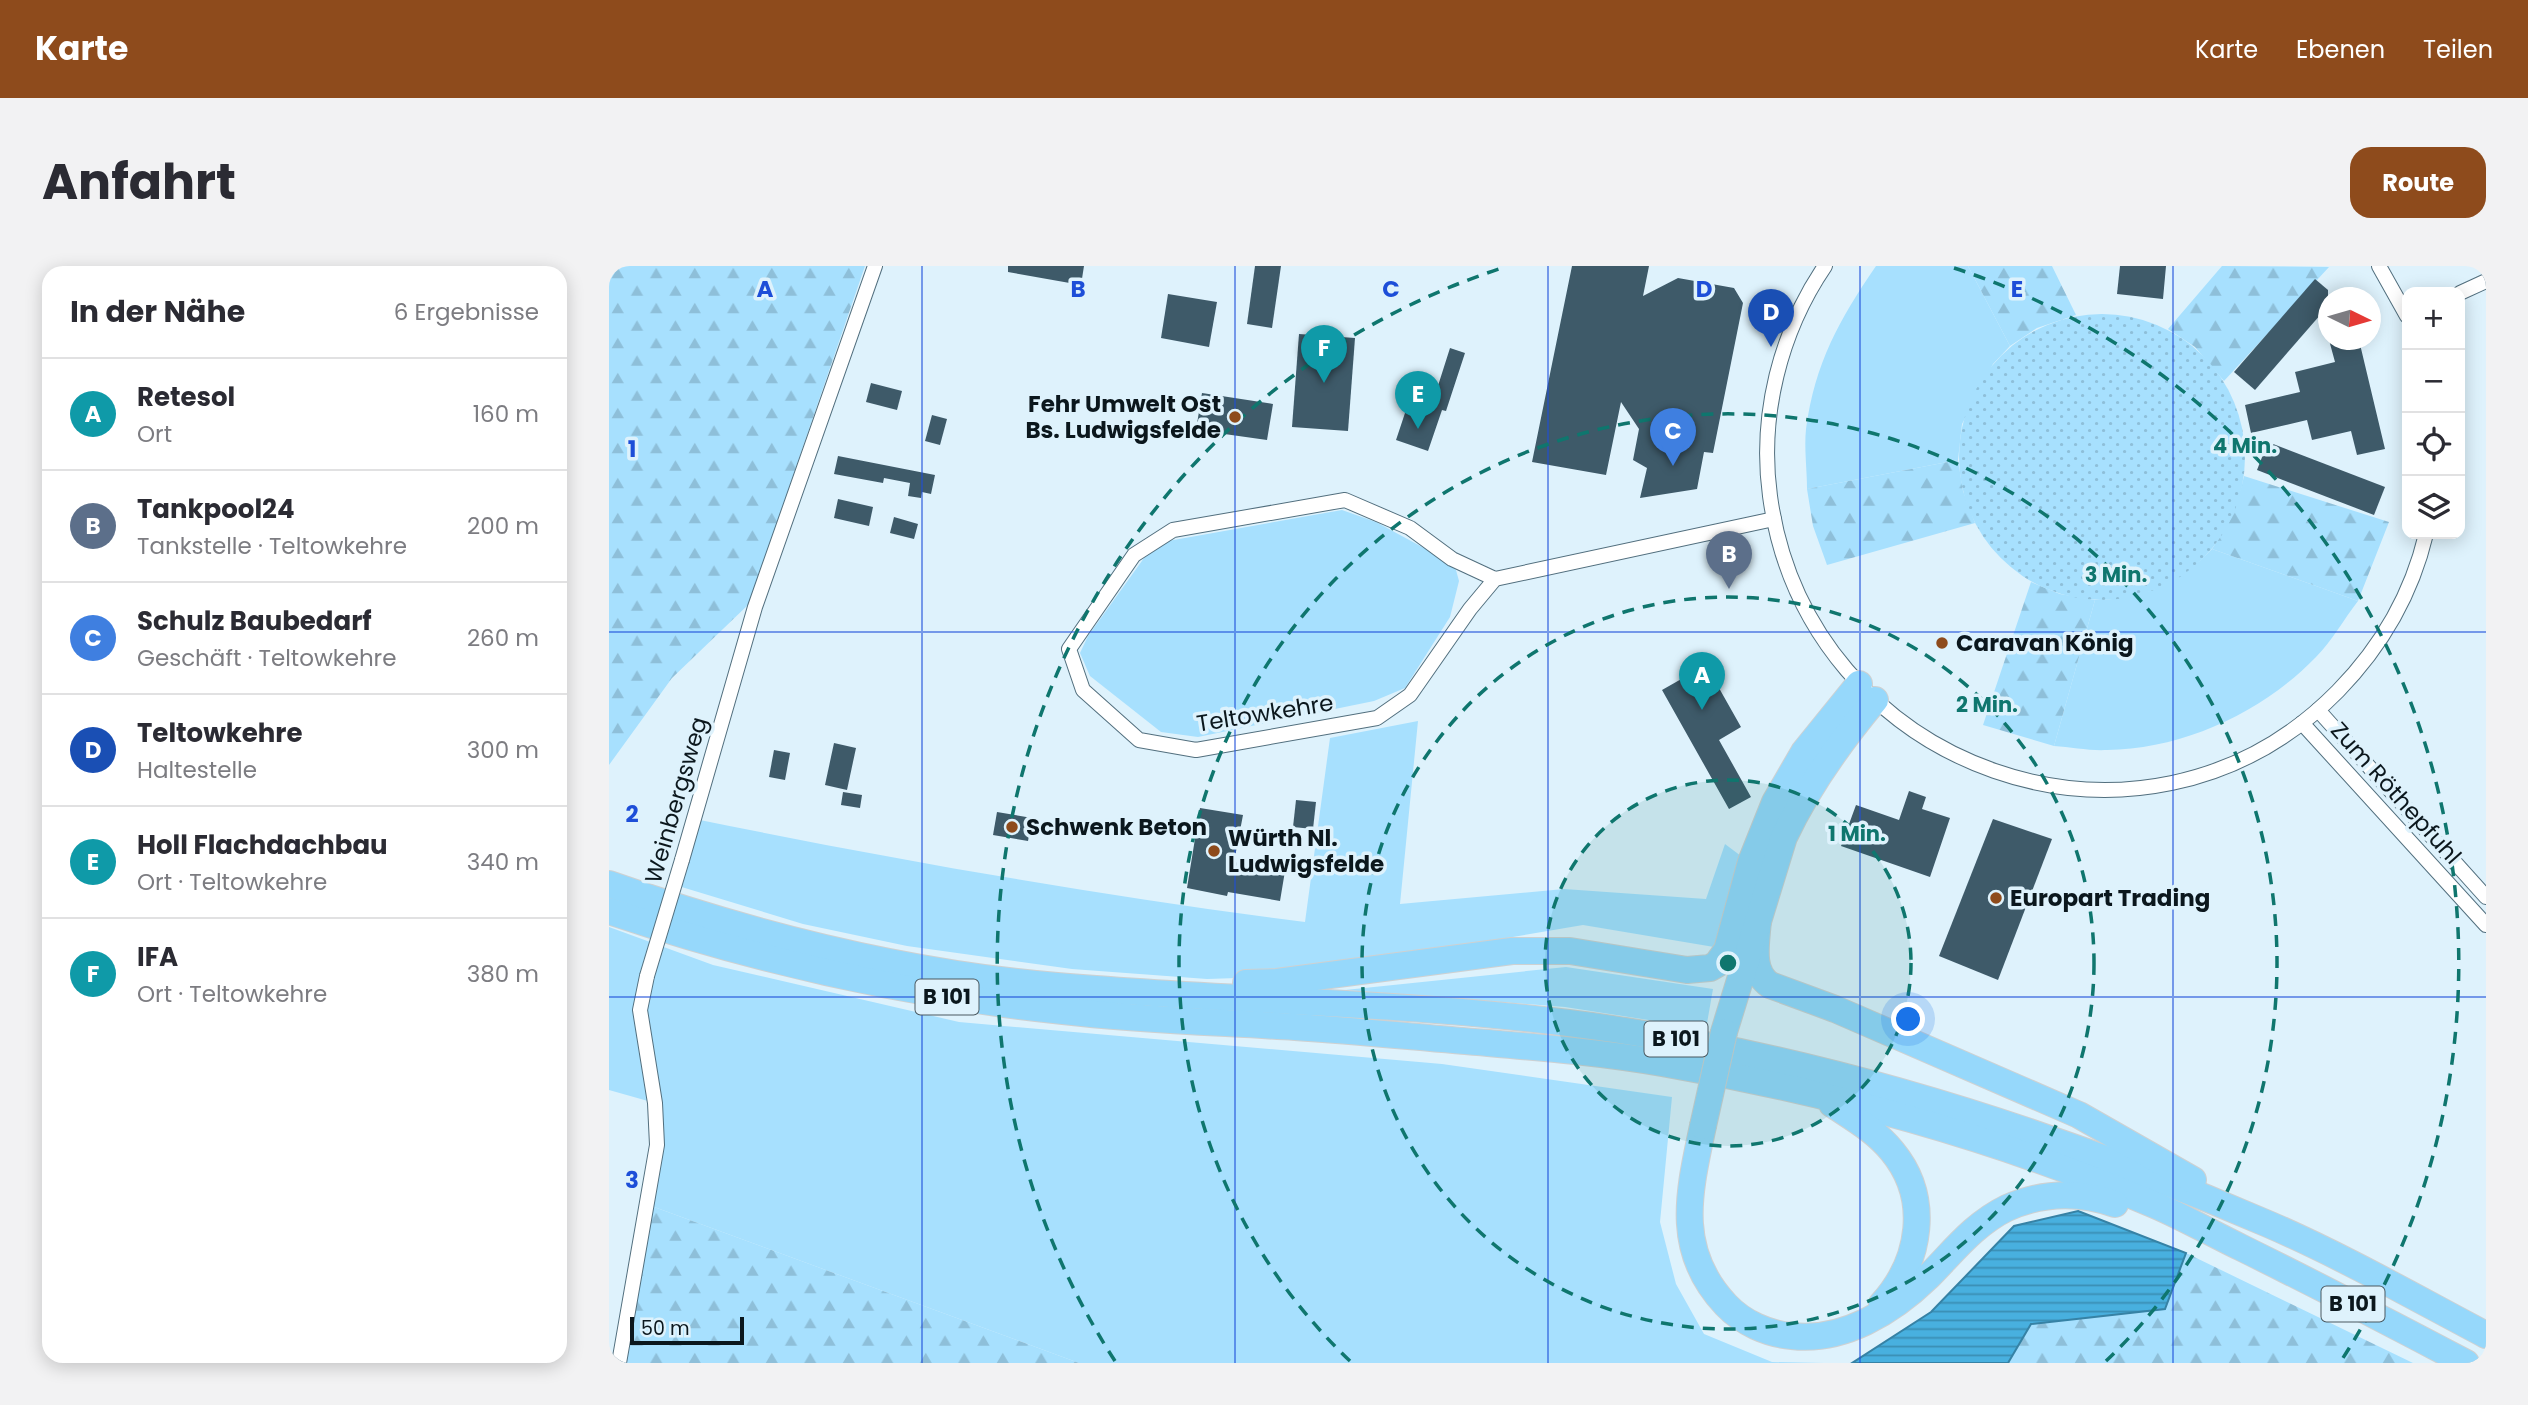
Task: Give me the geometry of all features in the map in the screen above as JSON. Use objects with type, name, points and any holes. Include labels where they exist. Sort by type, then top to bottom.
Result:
[{"type":"highway","points":[[1055,986],[1277,982],[1481,954],[1531,950],[1597,953],[1680,968],[1710,968],[1723,958],[1748,917],[1798,807],[1867,692]]},
{"type":"highway","name":"B 101","points":[[609,884],[715,919],[839,951],[961,974],[1055,986],[1459,1012],[1610,1029],[1757,1055],[1851,1077],[2008,1123],[2086,1151],[2270,1225],[2486,1335]]},
{"type":"highway","name":"B 101","points":[[609,911],[797,967],[899,989],[972,1001],[1135,1018],[1305,1028],[1567,1050],[1661,1063],[1817,1094],[1888,1113],[2096,1181],[2172,1213],[2466,1363]]},
{"type":"highway","points":[[1748,917],[1691,1182],[1688,1216],[1700,1268],[1729,1308],[1756,1326],[1786,1336],[1833,1335],[1863,1323],[1910,1294],[1983,1222],[2005,1209],[2054,1194],[2082,1195],[2108,1201],[2239,1247]]},
{"type":"highway","points":[[1748,917],[1757,967],[1763,981],[1848,1014],[2079,1115],[2270,1225]]},
{"type":"highway","points":[[1817,1094],[1866,1127],[1892,1150],[1910,1180],[1916,1201],[1918,1222],[1909,1264],[1888,1297],[1863,1323]]},
{"type":"street","name":"Weinbergsweg","points":[[619,1363],[657,1145],[655,1102],[640,1010],[647,976],[755,607],[875,266]]},
{"type":"street","points":[[1825,266],[1810,289],[1791,329],[1773,391],[1767,452],[1774,519],[1783,555],[1802,603],[1827,646],[1867,692],[1921,736],[1964,759],[2020,779],[2080,789],[2137,787],[2193,776],[2245,757],[2302,723],[2350,679],[2385,632],[2413,576],[2425,539]]},
{"type":"street","points":[[2379,266],[2402,307]]},
{"type":"street","points":[[2465,291],[2486,281]]},
{"type":"street","name":"Teltowkehre","points":[[1345,500],[1410,528],[1452,559],[1495,579],[1470,609],[1410,695],[1377,718],[1196,750],[1139,740],[1083,690],[1069,649],[1134,555],[1173,530],[1345,500]]},
{"type":"street","points":[[1495,579],[1774,519]]},
{"type":"street","name":"Zum Röthepfuhl","points":[[2318,710],[2486,897]]},
{"type":"street","name":"Zum Röthepfuhl","points":[[2302,723],[2486,925]]},
{"type":"green space","points":[[609,266],[865,266],[749,604],[672,678],[609,765]]},
{"type":"green space","points":[[1876,266],[1968,266],[2010,346],[1993,364],[1962,424],[1958,460],[1807,489],[1806,429],[1822,363],[1840,324]]},
{"type":"green space","points":[[1968,266],[2052,266],[2076,315],[2037,328],[2010,346]]},
{"type":"green space","points":[[2222,266],[2329,267],[2224,381],[2195,347],[2168,329]]},
{"type":"green space","points":[[2102,314],[2130,317],[2157,325],[2193,346],[2213,366],[2239,415],[2245,457],[2242,485],[2234,512],[2213,548],[2193,568],[2144,594],[2102,600],[2074,597],[2047,589],[2011,568],[1991,548],[1965,499],[1959,457],[1962,429],[1970,402],[1991,366],[2011,346],[2060,320]]},
{"type":"green space","points":[[1958,460],[1963,491],[1975,523],[1827,565],[1813,526],[1807,489]]},
{"type":"green space","points":[[2244,476],[2389,522],[2358,601],[2212,549],[2232,514]]},
{"type":"green space","points":[[1342,510],[1376,522],[1435,554],[1456,570],[1459,581],[1450,617],[1405,688],[1374,701],[1198,737],[1161,732],[1090,676],[1080,653],[1088,636],[1144,558],[1168,541]]},
{"type":"green space","points":[[2212,549],[2358,601],[2322,651],[2295,677],[2272,695],[2221,724],[2165,743],[2136,748],[2101,750],[2054,746],[2095,600],[2129,597],[2159,587],[2186,572]]},
{"type":"green space","points":[[2031,582],[2060,594],[2095,600],[2054,746],[1983,725]]},
{"type":"green space","points":[[1418,721],[1400,904],[1564,889],[1706,899],[1725,844],[1741,856],[1720,948],[1583,925],[1331,968],[1268,977],[1207,979],[1072,969],[907,946],[803,924],[675,885],[695,819],[999,876],[1305,922],[1330,738]]},
{"type":"green space","points":[[609,927],[713,965],[959,1022],[1442,1064],[1672,1097],[1660,1222],[1676,1284],[1704,1334],[1772,1362],[1824,1363],[1079,1363],[646,1204],[655,1103],[609,1090]]},
{"type":"green space","points":[[1566,967],[1713,989],[1706,1029],[1565,1007],[1345,990]]},
{"type":"green space","points":[[646,1204],[1079,1363],[619,1363]]},
{"type":"green space","points":[[2186,1253],[2413,1363],[2008,1363],[2031,1324],[2165,1309]]},
{"type":"shaded area","points":[[2078,1211],[2186,1253],[2165,1309],[2031,1324],[2008,1363],[1852,1363],[1931,1312],[2014,1226]]},
{"type":"building","points":[[1008,266],[1084,266],[1081,285],[1008,272]]},
{"type":"building","points":[[1255,266],[1281,266],[1272,328],[1247,324]]},
{"type":"building","points":[[1572,266],[1649,266],[1643,296],[1678,278],[1734,288],[1743,303],[1713,453],[1704,452],[1697,489],[1640,498],[1647,468],[1633,460],[1639,429],[1621,402],[1606,475],[1532,462]]},
{"type":"building","points":[[2120,266],[2166,266],[2163,299],[2117,294]]},
{"type":"building","points":[[2315,279],[2324,287],[2318,287],[2318,318],[2255,390],[2234,372]]},
{"type":"building","points":[[1168,294],[1217,302],[1209,347],[1161,338]]},
{"type":"building","points":[[1299,334],[1355,338],[1348,431],[1292,427]]},
{"type":"building","points":[[1450,348],[1465,353],[1446,411],[1442,410],[1428,451],[1396,440],[1407,407],[1429,414]]},
{"type":"building","points":[[2332,350],[2361,350],[2385,449],[2357,455],[2351,431],[2312,440],[2307,420],[2251,433],[2245,405],[2300,392],[2295,372],[2335,362]]},
{"type":"building","points":[[871,383],[902,391],[897,410],[866,402]]},
{"type":"building","name":"Fehr Umwelt Ost Bs. Ludwigsfelde","points":[[1202,393],[1273,404],[1267,440],[1196,430]]},
{"type":"building","points":[[932,415],[947,419],[940,445],[925,441]]},
{"type":"building","points":[[2268,442],[2385,487],[2374,515],[2257,470]]},
{"type":"building","points":[[838,456],[935,475],[931,494],[922,492],[921,498],[908,496],[910,483],[884,478],[883,483],[834,474]]},
{"type":"building","points":[[838,499],[873,507],[869,526],[834,518]]},
{"type":"building","points":[[894,517],[918,524],[914,539],[890,533]]},
{"type":"building","points":[[1706,665],[1741,727],[1719,740],[1751,797],[1729,809],[1662,690]]},
{"type":"building","points":[[834,743],[856,748],[847,790],[825,785]]},
{"type":"building","points":[[774,750],[790,753],[785,780],[769,777]]},
{"type":"building","points":[[1909,791],[1926,797],[1922,809],[1950,818],[1930,877],[1841,846],[1856,805],[1899,820]]},
{"type":"building","points":[[843,792],[862,795],[860,808],[841,805]]},
{"type":"building","points":[[1296,800],[1316,802],[1313,829],[1293,827]]},
{"type":"building","name":"Würth Nl. Ludwigsfelde","points":[[1200,808],[1243,815],[1234,862],[1285,871],[1280,901],[1228,892],[1227,896],[1187,888]]},
{"type":"building","name":"Schwenk Beton","points":[[997,812],[1032,818],[1028,841],[993,835]]},
{"type":"building","name":"Europart Trading","points":[[1993,819],[2052,839],[1998,980],[1939,956]]},
{"type":"place","name":"Teltowkehre","points":[[1771,347]]},
{"type":"place","name":"IFA","points":[[1324,383]]},
{"type":"place","name":"Fehr Umwelt Ost Bs. Ludwigsfelde","points":[[1235,417]]},
{"type":"place","name":"Holl Flachdachbau","points":[[1418,429]]},
{"type":"place","name":"Schulz Baubedarf","points":[[1673,466]]},
{"type":"place","name":"Tankpool24","points":[[1729,589]]},
{"type":"place","name":"Caravan König","points":[[1942,643]]},
{"type":"place","name":"Retesol","points":[[1702,710]]},
{"type":"place","name":"Schwenk Beton","points":[[1012,827]]},
{"type":"place","name":"Würth Nl. Ludwigsfelde","points":[[1214,851]]},
{"type":"place","name":"Europart Trading","points":[[1996,898]]}]
